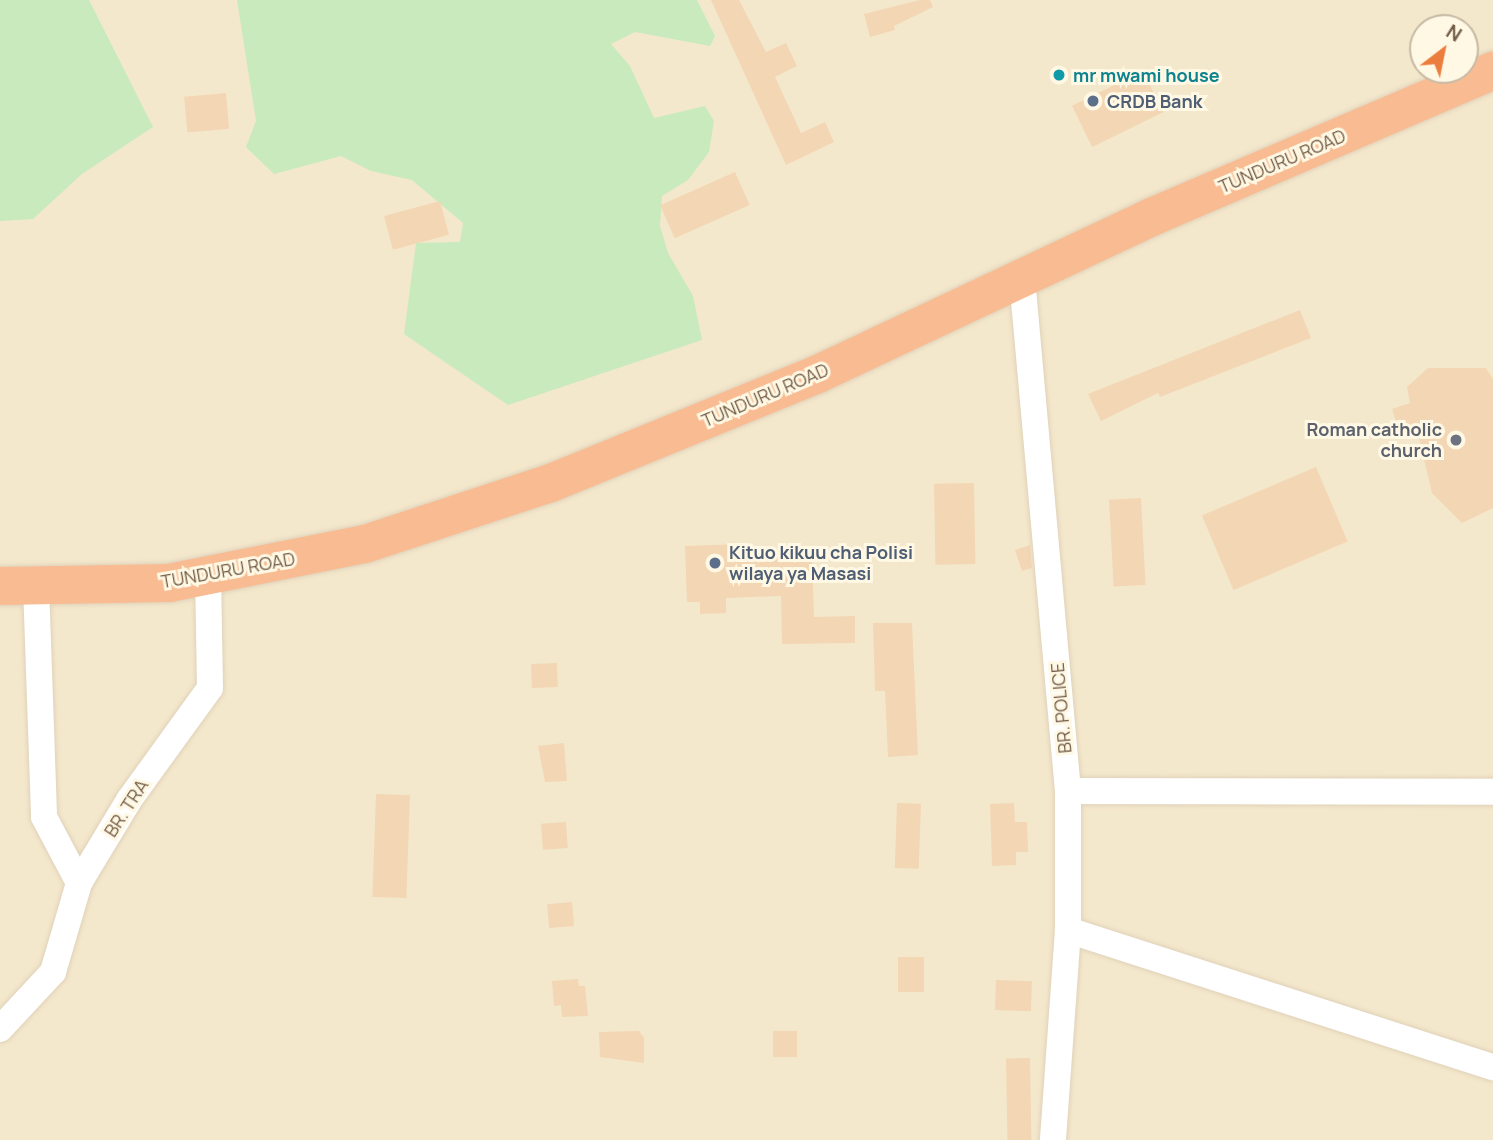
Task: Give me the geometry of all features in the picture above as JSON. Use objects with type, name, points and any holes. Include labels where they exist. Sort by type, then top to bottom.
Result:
[{"type":"highway","name":"TUNDURU ROAD","points":[[18,586],[169,583],[365,544],[551,482],[818,374],[1022,278],[1493,71]]},
{"type":"street","name":"BR. POLICE","points":[[1022,278],[1068,791],[1068,930],[1053,1140]]},
{"type":"street","name":"BR. TRA","points":[[0,1029],[53,972],[79,883],[129,800],[210,688],[208,575]]},
{"type":"street","points":[[18,586],[44,817],[79,883]]},
{"type":"street","points":[[1068,791],[1493,792]]},
{"type":"street","points":[[1068,930],[1493,1067]]},
{"type":"shaded area","points":[[0,0],[1493,0],[1493,1140],[0,1140]]},
{"type":"green space","points":[[0,0],[89,0],[153,127],[82,174],[33,219],[0,221]]},
{"type":"green space","points":[[237,0],[697,0],[715,36],[710,46],[635,32],[611,44],[630,66],[654,118],[705,106],[714,121],[709,152],[688,180],[662,196],[660,226],[668,253],[693,296],[702,340],[508,405],[404,334],[416,243],[460,242],[463,223],[412,180],[371,171],[341,156],[274,174],[246,147],[256,121]]},
{"type":"building","points":[[711,0],[739,0],[766,52],[786,43],[797,66],[775,77],[801,133],[825,122],[834,142],[786,165]]},
{"type":"building","points":[[930,0],[933,7],[894,26],[895,30],[870,37],[864,14]]},
{"type":"building","points":[[1143,71],[1163,112],[1092,147],[1072,106]]},
{"type":"building","points":[[226,93],[229,129],[187,133],[184,97]]},
{"type":"building","points":[[735,172],[750,205],[675,238],[660,205]]},
{"type":"building","points":[[440,201],[449,235],[393,250],[384,216]]},
{"type":"building","points":[[1300,310],[1311,338],[1160,397],[1158,393],[1101,421],[1088,394]]},
{"type":"building","name":"Roman catholic church","points":[[1428,368],[1486,368],[1493,379],[1493,508],[1462,523],[1432,493],[1416,425],[1399,431],[1392,409],[1410,403],[1407,387]]},
{"type":"building","points":[[1316,467],[1348,542],[1234,590],[1202,515]]},
{"type":"building","points":[[974,483],[975,564],[935,565],[934,484]]},
{"type":"building","points":[[1141,498],[1146,585],[1114,587],[1109,500]]},
{"type":"building","points":[[746,544],[746,550],[812,556],[814,617],[855,616],[855,643],[782,644],[781,596],[726,598],[726,613],[700,614],[700,602],[687,602],[685,546]]},
{"type":"building","points":[[1030,545],[1032,568],[1022,571],[1015,550]]},
{"type":"building","points":[[873,623],[912,623],[918,755],[888,757],[885,691],[875,691]]},
{"type":"building","points":[[557,663],[558,687],[532,688],[531,664]]},
{"type":"building","points":[[564,743],[567,781],[545,782],[538,746]]},
{"type":"building","points":[[376,794],[410,795],[406,898],[372,897]]},
{"type":"building","points":[[897,803],[921,804],[919,869],[895,868]]},
{"type":"building","points":[[1014,803],[1015,822],[1027,822],[1028,852],[1016,852],[1016,865],[992,866],[990,804]]},
{"type":"building","points":[[566,822],[568,848],[543,850],[541,824]]},
{"type":"building","points":[[572,902],[574,926],[549,928],[547,904]]},
{"type":"building","points":[[898,957],[924,957],[924,992],[898,992]]},
{"type":"building","points":[[578,979],[579,986],[585,986],[588,1016],[562,1017],[561,1005],[554,1006],[552,981]]},
{"type":"building","points":[[996,980],[1032,981],[1031,1011],[995,1010]]},
{"type":"building","points":[[639,1031],[644,1038],[644,1063],[600,1057],[599,1032]]},
{"type":"building","points":[[773,1031],[797,1031],[797,1057],[773,1057]]},
{"type":"building","points":[[1006,1058],[1030,1058],[1031,1140],[1007,1140]]},
{"type":"place","name":"mr mwami house","points":[[1059,75]]},
{"type":"place","name":"CRDB Bank","points":[[1093,101]]},
{"type":"place","name":"Roman catholic church","points":[[1456,440]]},
{"type":"place","name":"Kituo kikuu cha Polisi wilaya ya Masasi","points":[[715,563]]}]
